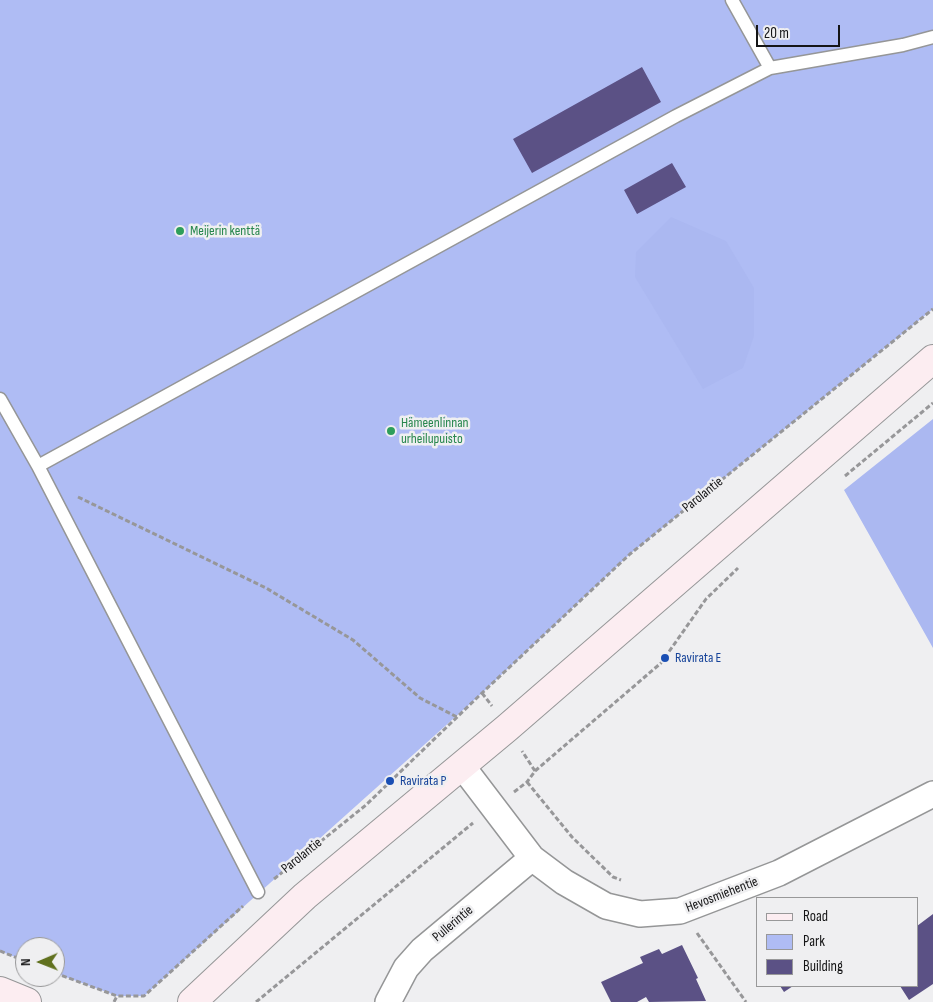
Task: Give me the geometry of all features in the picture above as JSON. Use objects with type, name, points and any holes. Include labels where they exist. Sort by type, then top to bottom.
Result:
[{"type":"main road","points":[[192,1002],[305,896],[507,728],[933,359]]},
{"type":"main road","points":[[0,991],[27,1002]]},
{"type":"street","name":"Hevosmiehentie","points":[[462,766],[532,858],[564,882],[606,906],[640,914],[680,911],[779,873],[933,794]]},
{"type":"street","name":"Pullerintie","points":[[388,1002],[406,968],[422,950],[532,858]]},
{"type":"lane","points":[[732,0],[770,68]]},
{"type":"lane","points":[[38,466],[667,120],[770,68],[903,45],[933,37]]},
{"type":"lane","points":[[0,399],[46,481],[258,892]]},
{"type":"path","name":"Parolantie","points":[[117,996],[144,996],[258,892],[366,804],[630,554],[933,309]]},
{"type":"path","points":[[841,479],[933,403]]},
{"type":"path","points":[[46,481],[266,588],[353,640],[420,698],[457,717]]},
{"type":"path","points":[[256,1002],[526,782],[535,771],[661,663],[706,599],[739,567]]},
{"type":"path","points":[[482,693],[535,771]]},
{"type":"path","points":[[0,952],[15,957]]},
{"type":"path","points":[[65,976],[117,996],[114,1002]]},
{"type":"green space","name":"Hämeenlinnan urheilupuisto","points":[[0,0],[933,0],[933,309],[630,554],[482,693],[144,996],[117,996],[65,977],[65,937],[15,937],[15,957],[0,951]]},
{"type":"shaded area","points":[[671,217],[726,241],[754,288],[754,336],[743,368],[703,389],[635,277],[636,252]]},
{"type":"shaded area","points":[[933,419],[933,648],[844,490]]},
{"type":"building","points":[[642,67],[661,102],[532,173],[513,139]]},
{"type":"building","points":[[672,163],[686,187],[637,214],[624,190]]},
{"type":"building","points":[[933,914],[933,984],[909,1000],[901,987],[918,987],[918,925]]},
{"type":"building","points":[[682,945],[698,978],[696,979],[706,1001],[649,1002],[646,997],[637,1002],[611,1002],[601,982],[643,963],[640,957],[659,949],[662,954]]},
{"type":"building","points":[[781,987],[792,987],[784,992]]},
{"type":"place","name":"Meijerin kenttä","points":[[180,231]]},
{"type":"place","name":"Hämeenlinnan urheilupuisto","points":[[391,431]]},
{"type":"place","name":"Ravirata E","points":[[665,658]]},
{"type":"place","name":"Ravirata P","points":[[390,781]]}]
